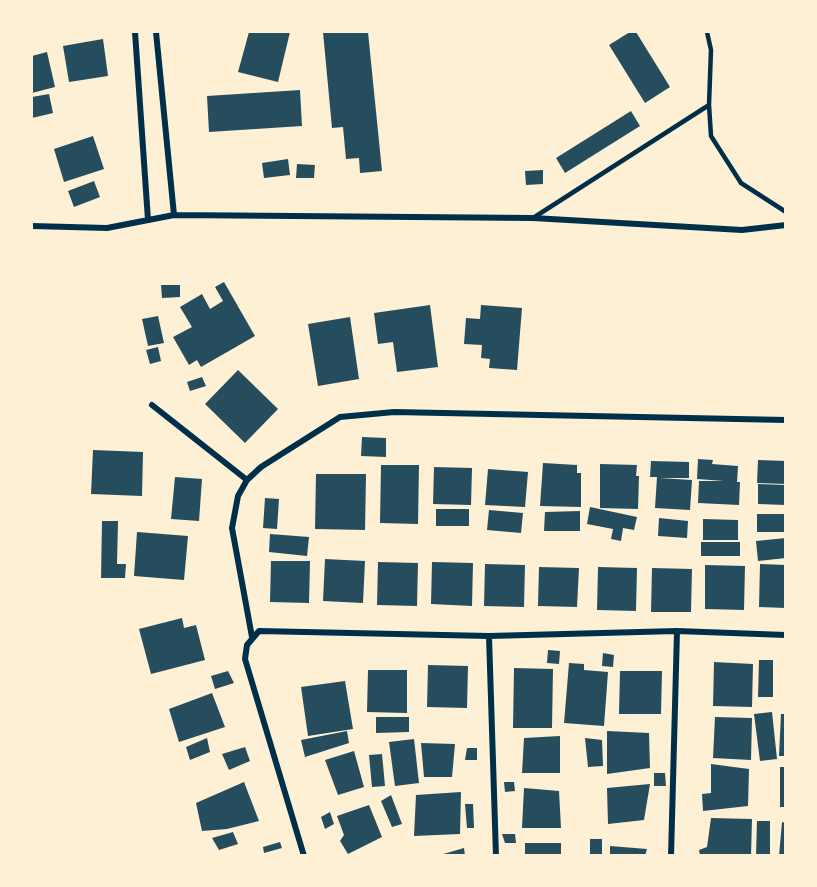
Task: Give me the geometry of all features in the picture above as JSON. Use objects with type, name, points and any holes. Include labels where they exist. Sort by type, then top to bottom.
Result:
[{"type":"street","points":[[135,32],[148,220]]},
{"type":"street","points":[[156,32],[174,215]]},
{"type":"street","points":[[32,226],[107,228],[174,215],[533,218],[742,230],[786,225]]},
{"type":"street","points":[[152,405],[247,480]]},
{"type":"street","points":[[252,637],[232,528],[238,495],[247,480],[261,467],[340,417],[394,412],[786,420]]},
{"type":"street","points":[[304,855],[245,659],[247,645],[259,631],[489,636],[677,631],[786,635]]},
{"type":"street","points":[[671,855],[677,631]]},
{"type":"street","points":[[489,636],[496,855]]},
{"type":"lane","points":[[707,32],[711,50],[709,105],[711,136],[741,183],[786,212]]},
{"type":"lane","points":[[533,218],[709,105]]},
{"type":"building","points":[[249,32],[290,32],[278,82],[238,72]]},
{"type":"building","points":[[323,32],[368,32],[382,171],[360,173],[359,158],[346,159],[343,127],[332,128]]},
{"type":"building","points":[[630,32],[636,32],[670,87],[645,103],[609,45]]},
{"type":"building","points":[[103,39],[108,76],[69,82],[63,46]]},
{"type":"building","points":[[47,52],[55,87],[32,93],[32,56]]},
{"type":"building","points":[[300,90],[302,126],[209,132],[207,96]]},
{"type":"building","points":[[49,94],[53,113],[32,118],[32,97]]},
{"type":"building","points":[[631,111],[640,126],[565,173],[556,158]]},
{"type":"building","points":[[93,136],[104,169],[64,182],[54,149]]},
{"type":"building","points":[[288,159],[290,175],[264,178],[262,163]]},
{"type":"building","points":[[297,164],[315,165],[314,178],[296,178]]},
{"type":"building","points":[[543,170],[543,184],[526,185],[525,171]]},
{"type":"building","points":[[94,181],[100,197],[74,207],[68,191]]},
{"type":"building","points":[[224,282],[255,336],[201,367],[197,360],[189,365],[173,337],[192,327],[180,307],[202,294],[210,309],[223,301],[215,287]]},
{"type":"building","points":[[161,285],[180,285],[180,297],[162,298]]},
{"type":"building","points":[[430,305],[438,367],[397,372],[393,342],[378,344],[374,313]]},
{"type":"building","points":[[481,305],[522,308],[517,370],[489,368],[490,359],[481,358],[482,345],[464,344],[466,318],[480,319]]},
{"type":"building","points":[[158,316],[164,343],[148,346],[142,319]]},
{"type":"building","points":[[350,317],[359,379],[318,386],[308,324]]},
{"type":"building","points":[[158,347],[161,361],[150,364],[146,350]]},
{"type":"building","points":[[238,370],[278,409],[245,443],[205,404]]},
{"type":"building","points":[[202,377],[206,386],[190,391],[187,382]]},
{"type":"building","points":[[362,437],[386,438],[386,457],[361,456]]},
{"type":"building","points":[[93,450],[143,452],[142,496],[91,494]]},
{"type":"building","points":[[698,459],[713,460],[712,464],[738,466],[739,505],[698,503],[699,481],[724,481],[697,479]]},
{"type":"building","points":[[758,460],[786,461],[786,484],[757,483]]},
{"type":"building","points":[[651,461],[689,462],[689,478],[659,478],[692,480],[690,510],[655,508],[657,477],[650,477]]},
{"type":"building","points":[[543,463],[577,465],[577,473],[581,473],[581,507],[540,506]]},
{"type":"building","points":[[600,464],[637,465],[638,509],[600,508]]},
{"type":"building","points":[[381,465],[419,465],[418,524],[380,523]]},
{"type":"building","points":[[434,467],[472,468],[471,505],[433,504]]},
{"type":"building","points":[[488,469],[528,472],[525,507],[485,505]]},
{"type":"building","points":[[316,474],[366,474],[365,530],[315,529]]},
{"type":"building","points":[[175,477],[202,479],[199,521],[171,519]]},
{"type":"building","points":[[758,484],[786,485],[786,505],[758,504]]},
{"type":"building","points":[[265,498],[279,499],[277,529],[263,528]]},
{"type":"building","points":[[590,507],[637,517],[634,530],[623,528],[621,541],[611,539],[613,529],[587,524]]},
{"type":"building","points":[[436,509],[469,509],[469,526],[436,526]]},
{"type":"building","points":[[489,510],[523,513],[521,533],[487,530]]},
{"type":"building","points":[[580,511],[580,531],[544,531],[545,512]]},
{"type":"building","points":[[757,514],[786,514],[786,532],[757,532]]},
{"type":"building","points":[[659,518],[688,521],[687,538],[658,536]]},
{"type":"building","points":[[703,519],[738,520],[738,540],[703,540]]},
{"type":"building","points":[[102,521],[118,521],[117,564],[126,564],[125,578],[101,578]]},
{"type":"building","points":[[137,532],[188,536],[184,580],[134,576]]},
{"type":"building","points":[[270,534],[309,537],[307,556],[269,552]]},
{"type":"building","points":[[786,538],[786,558],[758,561],[756,541]]},
{"type":"building","points":[[701,542],[740,542],[740,556],[701,556]]},
{"type":"building","points":[[325,559],[365,561],[363,603],[323,601]]},
{"type":"building","points":[[271,561],[310,561],[309,603],[270,602]]},
{"type":"building","points":[[378,562],[418,563],[417,606],[377,605]]},
{"type":"building","points":[[432,562],[473,563],[472,606],[431,604]]},
{"type":"building","points":[[485,564],[525,565],[524,607],[484,606]]},
{"type":"building","points":[[760,564],[786,565],[786,608],[759,607]]},
{"type":"building","points":[[705,565],[745,566],[744,610],[705,609]]},
{"type":"building","points":[[539,567],[579,568],[577,607],[538,606]]},
{"type":"building","points":[[598,567],[637,568],[636,611],[597,610]]},
{"type":"building","points":[[652,568],[692,569],[691,612],[651,612]]},
{"type":"building","points":[[182,618],[184,628],[196,625],[205,660],[151,674],[139,629]]},
{"type":"building","points":[[548,650],[560,651],[559,664],[547,663]]},
{"type":"building","points":[[603,653],[614,655],[613,667],[602,666]]},
{"type":"building","points":[[759,660],[773,660],[773,697],[758,697]]},
{"type":"building","points":[[714,662],[753,664],[752,707],[713,706]]},
{"type":"building","points":[[569,663],[584,664],[584,670],[608,672],[604,726],[564,723]]},
{"type":"building","points":[[428,665],[468,666],[467,708],[427,707]]},
{"type":"building","points":[[514,668],[553,669],[552,728],[513,728]]},
{"type":"building","points":[[368,670],[407,670],[407,713],[367,712]]},
{"type":"building","points":[[228,671],[234,683],[215,689],[211,676]]},
{"type":"building","points":[[620,671],[662,671],[661,714],[619,714]]},
{"type":"building","points":[[345,681],[353,729],[308,736],[301,687]]},
{"type":"building","points":[[212,693],[225,727],[179,742],[169,709]]},
{"type":"building","points":[[772,712],[777,759],[760,761],[754,714]]},
{"type":"building","points":[[781,714],[786,714],[786,756],[779,756]]},
{"type":"building","points":[[376,717],[409,717],[409,732],[376,733]]},
{"type":"building","points":[[715,717],[752,718],[751,760],[713,758]]},
{"type":"building","points":[[347,731],[349,743],[305,757],[301,740]]},
{"type":"building","points":[[607,731],[649,733],[650,768],[607,774]]},
{"type":"building","points":[[560,736],[560,773],[522,773],[524,738]]},
{"type":"building","points":[[207,738],[210,752],[190,760],[186,747]]},
{"type":"building","points":[[585,738],[602,740],[603,766],[588,767]]},
{"type":"building","points":[[414,739],[419,783],[395,786],[389,742]]},
{"type":"building","points":[[421,743],[455,744],[452,777],[424,777]]},
{"type":"building","points":[[245,747],[250,761],[229,770],[222,754]]},
{"type":"building","points":[[467,748],[477,748],[477,760],[465,760]]},
{"type":"building","points":[[354,751],[364,787],[338,795],[325,760]]},
{"type":"building","points":[[382,754],[385,786],[372,787],[369,755]]},
{"type":"building","points":[[711,764],[749,769],[748,806],[703,811],[702,794],[711,793]]},
{"type":"building","points":[[780,767],[786,767],[786,807],[780,807]]},
{"type":"building","points":[[654,773],[665,773],[666,786],[654,786]]},
{"type":"building","points":[[244,782],[259,821],[227,829],[202,831],[196,803]]},
{"type":"building","points":[[504,782],[514,782],[515,791],[505,792]]},
{"type":"building","points":[[650,784],[644,820],[608,824],[607,788]]},
{"type":"building","points":[[524,788],[559,791],[561,828],[522,828]]},
{"type":"building","points":[[461,792],[460,834],[414,836],[416,795]]},
{"type":"building","points":[[391,795],[402,824],[392,827],[381,801]]},
{"type":"building","points":[[465,804],[473,804],[474,828],[467,828]]},
{"type":"building","points":[[369,805],[382,837],[348,854],[340,841],[344,835],[337,816]]},
{"type":"building","points":[[330,812],[334,824],[325,829],[321,817]]},
{"type":"building","points":[[711,818],[752,819],[751,856],[700,856],[699,850],[707,847]]},
{"type":"building","points":[[757,821],[770,821],[770,856],[756,856]]},
{"type":"building","points":[[782,822],[786,823],[786,856],[779,856]]},
{"type":"building","points":[[233,832],[238,844],[219,850],[212,838]]},
{"type":"building","points":[[502,834],[515,834],[516,843],[505,843]]},
{"type":"building","points":[[590,839],[602,839],[602,856],[590,856]]},
{"type":"building","points":[[280,842],[282,848],[264,853],[263,847]]},
{"type":"building","points":[[525,843],[561,843],[561,856],[525,856]]},
{"type":"building","points":[[610,846],[647,849],[645,856],[610,856]]},
{"type":"building","points":[[464,848],[465,856],[440,855]]}]
